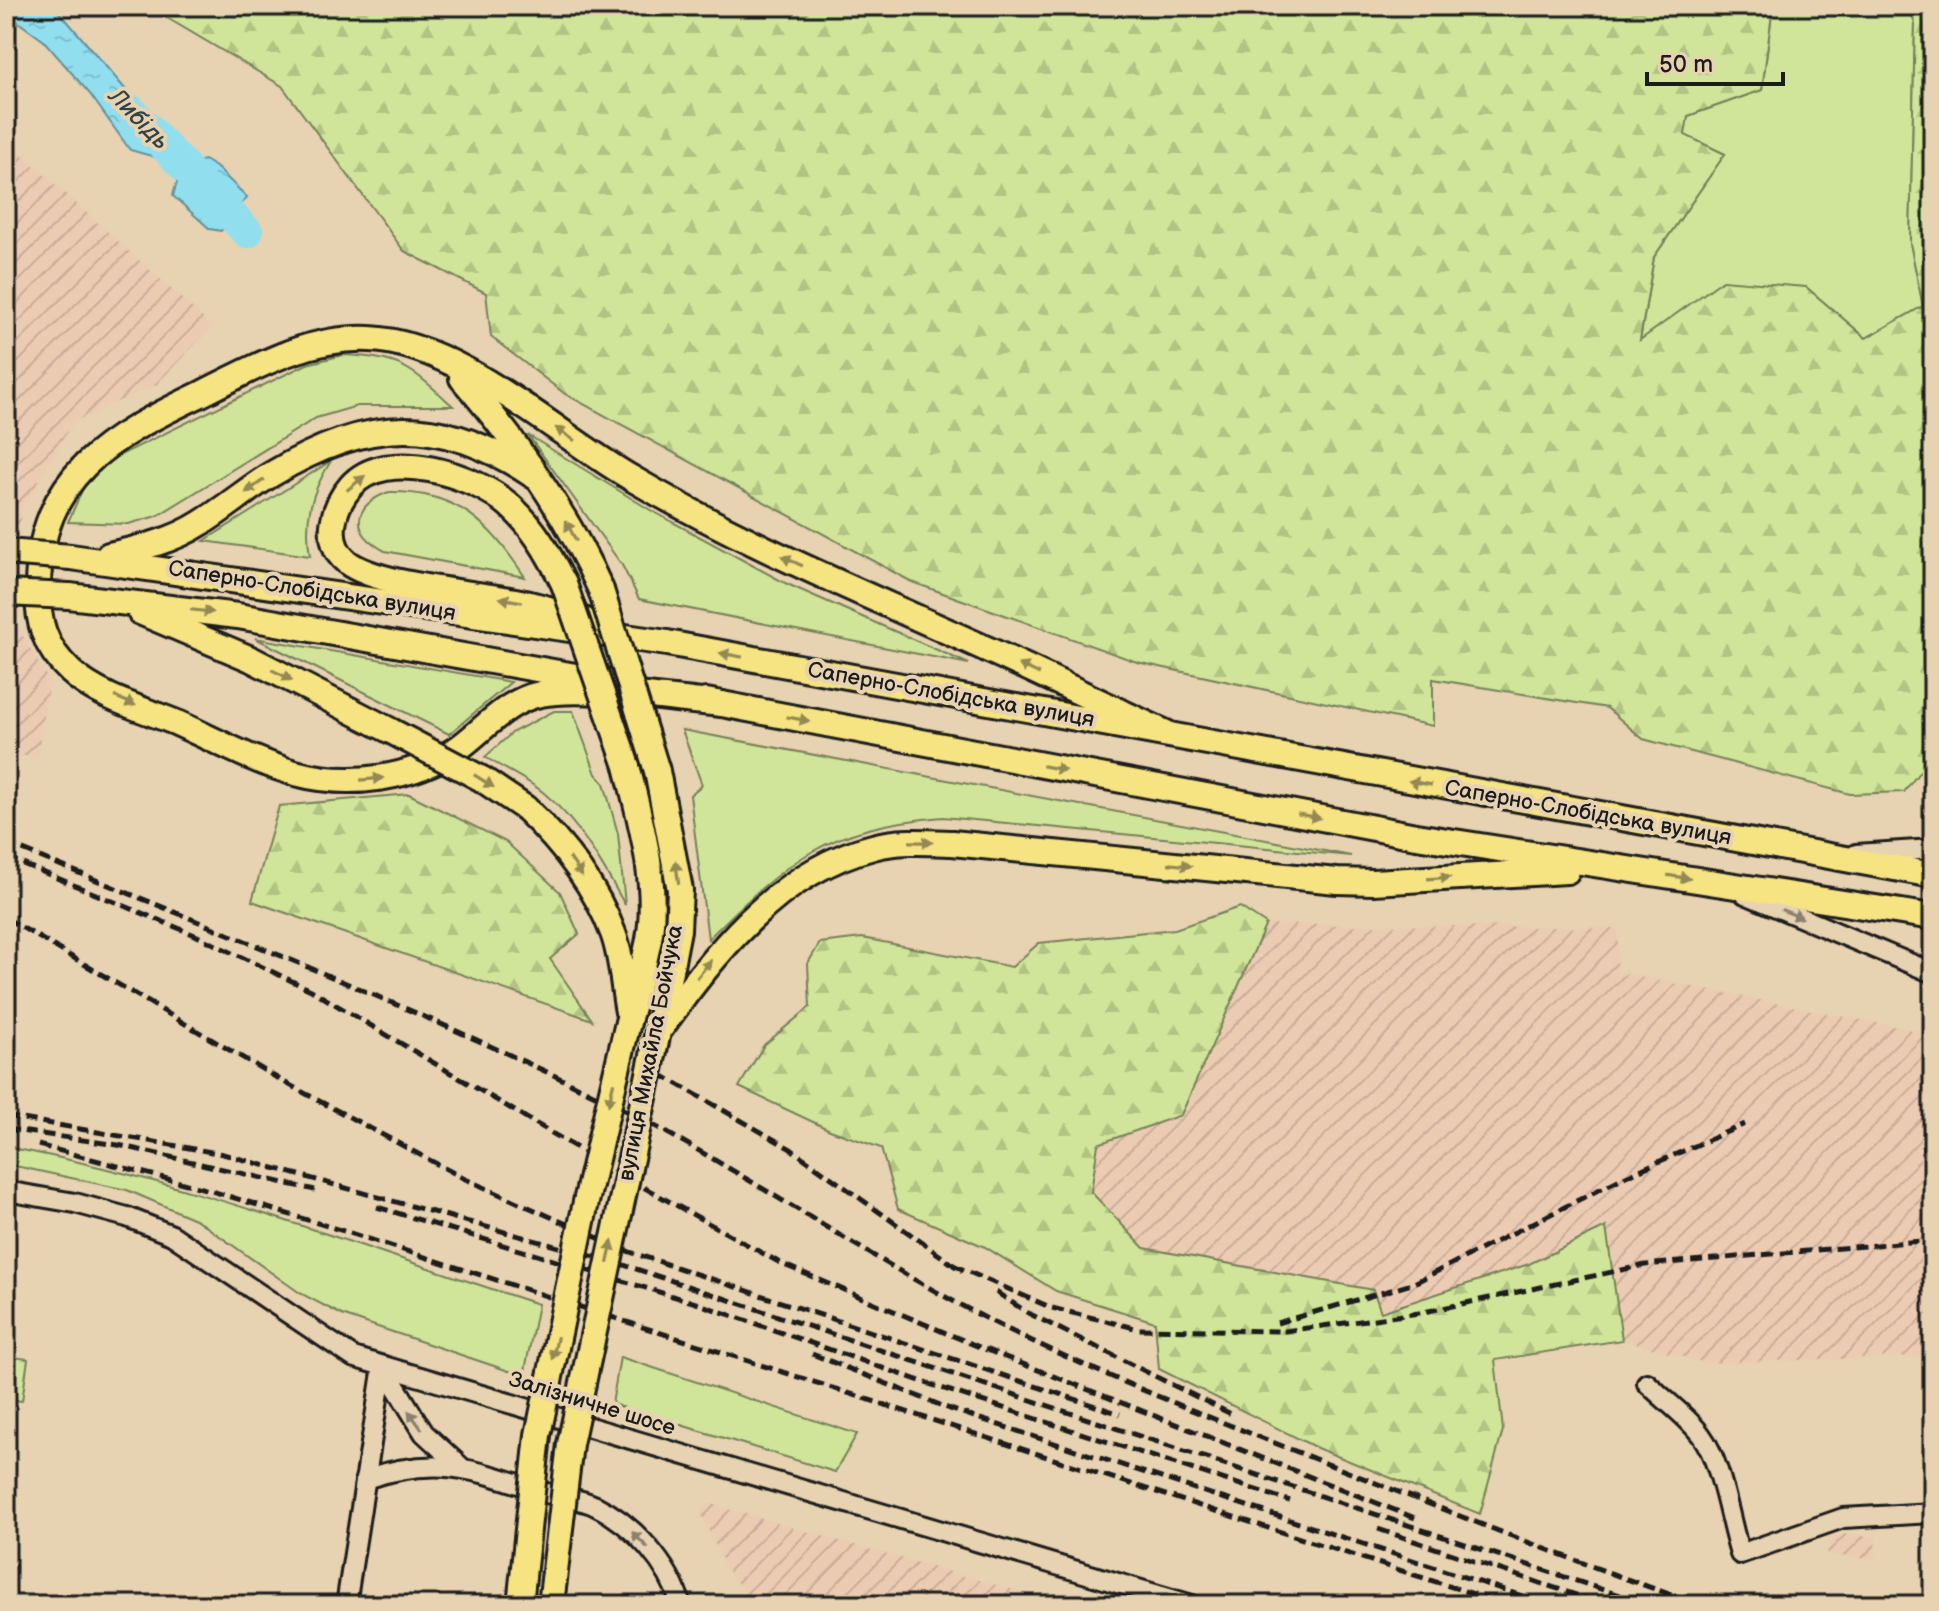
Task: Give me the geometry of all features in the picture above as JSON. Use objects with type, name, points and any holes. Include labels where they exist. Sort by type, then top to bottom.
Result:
[{"type":"main road","points":[[722,704],[614,695],[536,695],[491,720],[461,746],[400,776],[363,780],[323,779],[267,762],[88,685],[59,660],[39,624],[38,575],[42,547],[49,520],[62,491],[93,455],[156,415],[304,346],[372,339],[401,344],[447,361],[534,413],[631,479],[767,549],[1166,733]]},
{"type":"main road","name":"вулиця Михайла Бойчука","points":[[447,361],[490,412],[565,518],[601,590],[657,771],[680,890],[678,930],[658,1032],[570,1444],[551,1605]]},
{"type":"main road","points":[[6,552],[80,558],[150,546],[188,530],[272,474],[336,443],[376,431],[414,429],[463,438],[483,438],[491,430],[490,412]]},
{"type":"main road","points":[[463,438],[500,454],[534,476]]},
{"type":"main road","name":"вулиця Михайла Бойчука","points":[[520,1605],[538,1435],[586,1202],[650,937],[650,890],[644,836],[627,766],[564,584],[543,544],[505,502],[465,480],[433,469],[404,466],[357,479],[341,497],[334,513],[337,550],[347,562],[373,575],[525,603],[667,643]]},
{"type":"main road","name":"Саперно-Слобідська вулиця","points":[[80,558],[667,643],[1933,875]]},
{"type":"main road","name":"Саперно-Слобідська вулиця","points":[[6,593],[108,599],[238,616],[496,659],[1400,833],[1933,917]]},
{"type":"main road","points":[[108,599],[251,659],[482,779],[525,808],[558,840],[608,921],[615,936],[629,1018]]},
{"type":"main road","points":[[658,1032],[727,941],[779,897],[836,859],[873,847],[905,842],[952,843],[1373,882],[1545,871],[1638,870]]},
{"type":"street","name":"Саперно-Слобідська вулиця","points":[[1827,857],[1933,849]]},
{"type":"street","name":"Саперно-Слобідська вулиця","points":[[1720,884],[1933,973]]},
{"type":"street","name":"Залізничне шосе","points":[[6,1191],[75,1203],[127,1217],[172,1235],[330,1345],[353,1357],[1192,1605]]},
{"type":"street","points":[[383,1366],[424,1433],[460,1466]]},
{"type":"street","points":[[346,1605],[383,1366]]},
{"type":"street","points":[[1647,1383],[1700,1434],[1709,1447],[1718,1469],[1740,1554],[1843,1518],[1933,1513]]},
{"type":"street","points":[[365,1479],[408,1468],[460,1466],[593,1504],[616,1518],[643,1542],[666,1570],[681,1605]]},
{"type":"shaded area","points":[[6,140],[212,326],[157,384],[73,422],[22,509],[12,617],[49,681],[37,757],[6,754]]},
{"type":"shaded area","points":[[1266,924],[1618,928],[1617,972],[1933,1034],[1933,1356],[1706,1363],[1622,1340],[1606,1228],[1529,1264],[1381,1312],[1373,1290],[1144,1248],[1091,1192],[1097,1144],[1181,1115]]},
{"type":"shaded area","points":[[710,1504],[1067,1605],[754,1605],[726,1568],[700,1511]]},
{"type":"shaded area","points":[[1830,1533],[1876,1537],[1874,1559],[1827,1555]]},
{"type":"green space","points":[[147,6],[1773,6],[1762,90],[1688,116],[1685,135],[1725,154],[1654,257],[1640,340],[1723,280],[1806,287],[1866,338],[1923,306],[1910,243],[1915,24],[1909,6],[1933,6],[1933,754],[1904,792],[1850,794],[1643,739],[1607,708],[1433,679],[1433,726],[1137,662],[912,582],[565,394],[491,337],[486,293],[404,251],[282,86]]},
{"type":"green space","points":[[1773,6],[1909,6],[1915,24],[1910,243],[1923,306],[1866,338],[1806,287],[1640,341],[1654,257],[1725,154],[1684,135],[1688,116],[1762,90]]},
{"type":"green space","points":[[343,355],[379,358],[404,367],[453,406],[357,406],[316,418],[157,516],[128,524],[68,522],[84,486],[110,460],[307,364]]},
{"type":"green space","points":[[528,435],[652,511],[785,583],[969,664],[639,599],[622,565]]},
{"type":"green space","points":[[331,461],[318,484],[311,506],[308,530],[310,556],[204,541]]},
{"type":"green space","points":[[389,492],[434,497],[469,514],[498,541],[525,577],[385,551],[373,544],[361,527],[362,511],[377,497]]},
{"type":"green space","points":[[255,638],[511,682],[449,734]]},
{"type":"green space","points":[[554,711],[573,711],[596,774],[604,783],[618,834],[625,905],[589,845],[557,805],[530,783],[485,757],[513,732]]},
{"type":"green space","points":[[682,730],[1351,856],[943,817],[903,822],[868,829],[812,852],[762,888],[708,939],[690,795],[702,785]]},
{"type":"green space","points":[[409,794],[506,842],[560,892],[579,934],[550,959],[592,1020],[252,901],[279,806]]},
{"type":"green space","points":[[1240,907],[1266,924],[1181,1115],[1098,1144],[1091,1192],[1144,1248],[1373,1290],[1381,1312],[1529,1264],[1606,1227],[1622,1340],[1495,1360],[1503,1430],[1480,1514],[1317,1448],[1159,1369],[1155,1322],[1056,1291],[985,1247],[898,1209],[881,1148],[830,1130],[739,1087],[764,1045],[810,1007],[808,963],[820,943],[862,938],[1012,967],[1039,943],[1175,929]]},
{"type":"green space","points":[[6,1147],[140,1177],[207,1196],[538,1304],[524,1376],[342,1315],[300,1293],[197,1220],[127,1190],[6,1164]]},
{"type":"green space","points":[[6,1356],[28,1359],[22,1401],[6,1399]]},
{"type":"green space","points":[[620,1357],[857,1434],[835,1472],[612,1404]]},
{"type":"water","points":[[6,6],[52,6],[63,16],[160,130],[155,157],[130,150],[90,94],[44,41],[6,13]]},
{"type":"water","points":[[204,160],[216,167],[247,197],[221,231],[210,229],[173,196],[183,173]]},
{"type":"waterway","name":"Либідь","points":[[130,110],[247,232]]},
{"type":"railway","points":[[6,843],[374,995],[591,1093],[694,1148],[945,1297],[1078,1362],[1465,1518],[1701,1605]]},
{"type":"railway","points":[[6,857],[195,935],[311,990],[636,1183],[782,1264],[977,1346],[1415,1518]]},
{"type":"railway","points":[[6,918],[282,1081],[463,1178],[630,1252],[1120,1414]]},
{"type":"railway","points":[[660,1074],[791,1149],[962,1271]]},
{"type":"railway","points":[[6,1116],[223,1154],[624,1265],[1649,1605]]},
{"type":"railway","points":[[1277,1323],[1412,1284],[1626,1176],[1745,1124]]},
{"type":"railway","points":[[6,1129],[118,1145],[315,1190]]},
{"type":"railway","points":[[38,1145],[202,1188],[350,1233],[1508,1605]]},
{"type":"railway","points":[[377,1207],[699,1304],[923,1382],[1290,1501]]},
{"type":"railway","points":[[953,1265],[1052,1308],[1139,1329],[1285,1331],[1419,1313],[1645,1265],[1933,1240]]},
{"type":"railway","points":[[996,1292],[1028,1313],[1233,1415]]},
{"type":"railway","points":[[812,1354],[950,1409],[1550,1605]]},
{"type":"railway","points":[[1378,1529],[1606,1605]]}]
